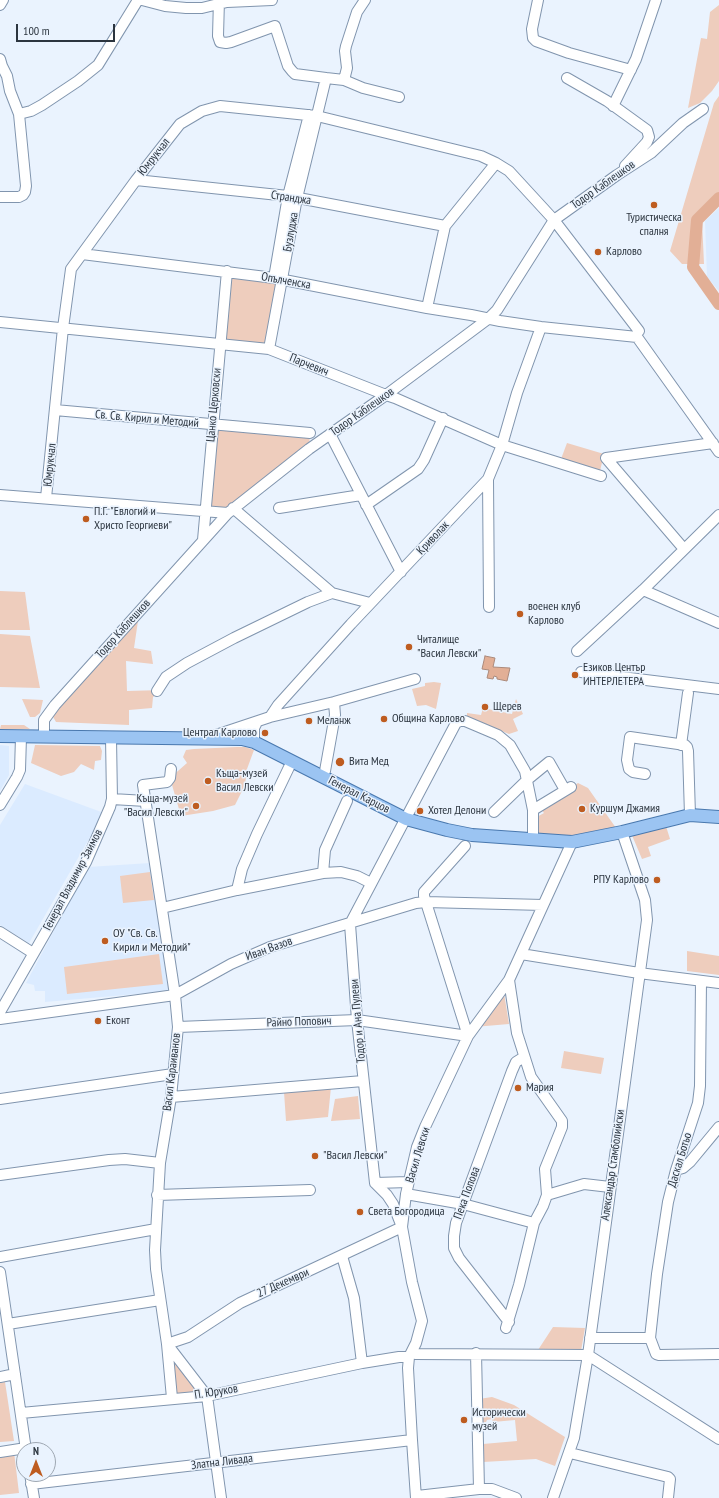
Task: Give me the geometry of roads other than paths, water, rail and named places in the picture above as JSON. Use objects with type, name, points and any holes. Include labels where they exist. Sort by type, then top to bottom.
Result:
[{"type":"main road","name":"Генерал Карцов","points":[[0,736],[204,739],[232,738],[254,742],[406,818],[462,834],[572,842],[622,832],[690,815],[719,817]]},
{"type":"street","points":[[0,5],[3,0]]},
{"type":"street","points":[[19,114],[31,111],[42,105],[78,81],[98,65],[138,0]]},
{"type":"street","points":[[142,0],[165,6],[186,8],[202,8],[219,2],[272,0]]},
{"type":"street","points":[[344,80],[347,68],[345,51],[346,46],[357,12],[365,0]]},
{"type":"street","points":[[538,0],[532,29],[533,38],[536,41],[569,53],[631,70]]},
{"type":"street","points":[[613,106],[636,59],[656,0]]},
{"type":"street","points":[[219,2],[218,36],[220,42],[231,42],[275,26],[288,66],[295,74],[344,80],[363,88],[399,96]]},
{"type":"street","points":[[0,59],[19,114],[26,186],[25,192],[19,197],[0,197]]},
{"type":"street","name":"Бузлуджа","points":[[269,349],[278,279],[293,197],[313,115],[326,78]]},
{"type":"street","points":[[567,78],[587,89],[647,130],[649,137],[647,142],[617,175]]},
{"type":"street","name":"Юмрукчал","points":[[46,498],[63,328],[71,269],[136,180],[180,124],[202,111],[220,106],[313,115],[481,156],[496,163],[508,172],[554,220],[638,334],[719,452]]},
{"type":"street","name":"Тодор Каблешков","points":[[44,737],[44,720],[55,704],[230,510],[309,449],[386,395],[488,318],[496,310],[554,220],[650,153],[683,123],[703,109]]},
{"type":"street","points":[[427,308],[445,226],[496,163]]},
{"type":"street","name":"Странджа","points":[[136,180],[293,197],[445,226]]},
{"type":"street","name":"Опълченска","points":[[82,254],[227,271],[278,279],[427,308],[541,327],[638,334]]},
{"type":"street","name":"Цанко Церковски","points":[[203,540],[204,511],[227,271]]},
{"type":"street","points":[[468,333],[471,315]]},
{"type":"street","name":"Парчевич","points":[[0,322],[269,349],[395,398],[502,445],[601,476]]},
{"type":"street","name":"Криволак","points":[[270,717],[278,704],[370,603],[488,479],[502,445],[541,327]]},
{"type":"street","name":"Св. Св. Кирил и Методий","points":[[55,410],[310,433]]},
{"type":"street","points":[[366,506],[418,469],[424,460],[443,418]]},
{"type":"street","points":[[330,434],[401,572]]},
{"type":"street","points":[[684,549],[606,458],[713,443]]},
{"type":"street","points":[[488,479],[489,607]]},
{"type":"street","points":[[0,495],[204,511],[230,510],[332,593],[370,603]]},
{"type":"street","points":[[279,508],[361,495]]},
{"type":"street","points":[[577,651],[643,590],[719,515]]},
{"type":"street","points":[[643,590],[719,623]]},
{"type":"street","points":[[157,691],[166,677],[187,663],[302,605],[332,593]]},
{"type":"street","points":[[581,672],[719,689]]},
{"type":"street","points":[[204,739],[270,717],[334,702],[415,679]]},
{"type":"street","points":[[681,745],[688,693]]},
{"type":"street","points":[[322,776],[335,715],[334,702]]},
{"type":"street","points":[[350,924],[456,723],[460,721],[465,721],[498,735],[510,745],[525,770],[534,810],[533,840]]},
{"type":"street","points":[[254,742],[254,728],[257,722]]},
{"type":"street","points":[[0,805],[20,770],[21,737]]},
{"type":"street","points":[[645,774],[632,772],[628,769],[627,760],[630,737],[687,747],[690,815]]},
{"type":"street","name":"Генерал Владимир Заимов","points":[[0,1012],[86,862],[110,807],[112,799],[111,738]]},
{"type":"street","points":[[237,890],[242,869],[292,761]]},
{"type":"street","points":[[494,812],[527,780],[549,762],[568,788],[534,810]]},
{"type":"street","name":"Васил Караиванов","points":[[171,769],[170,778],[167,782],[143,785],[175,996],[178,1027],[171,1097],[160,1163],[154,1250],[167,1344],[172,1398]]},
{"type":"street","points":[[112,799],[146,801]]},
{"type":"street","points":[[323,873],[325,850],[347,801]]},
{"type":"street","name":"Александър Стамболийски","points":[[553,1498],[574,1438],[588,1355],[647,920],[647,910],[622,832]]},
{"type":"street","name":"Васил Левски","points":[[416,1497],[412,1440],[412,1355],[422,1321],[412,1282],[402,1228],[406,1194],[417,1147],[468,1036],[508,980],[572,842]]},
{"type":"street","points":[[465,846],[424,892],[468,1036]]},
{"type":"street","points":[[162,908],[237,890],[323,873],[341,872],[357,876],[371,883]]},
{"type":"street","name":"Иван Вазов","points":[[0,1019],[175,996],[231,964],[270,947],[416,904],[426,902],[543,905]]},
{"type":"street","name":"Тодор и Ана Пулеви","points":[[350,924],[357,1020],[375,1183]]},
{"type":"street","points":[[0,932],[33,953]]},
{"type":"street","points":[[521,954],[639,973],[719,983]]},
{"type":"street","points":[[406,1194],[463,1204],[534,1222],[543,1206],[547,1195],[545,1169],[562,1127],[562,1121],[531,1077],[517,1033],[508,980]]},
{"type":"street","name":"Даскал Ботьо","points":[[650,1338],[657,1274],[668,1202],[676,1170],[698,1103],[700,1086],[701,981]]},
{"type":"street","name":"Райно Попович","points":[[178,1027],[357,1020],[468,1036]]},
{"type":"street","name":"Пека Попова","points":[[524,1057],[516,1062],[512,1071],[456,1222],[454,1248],[459,1258],[508,1325],[534,1222]]},
{"type":"street","points":[[0,1099],[173,1074]]},
{"type":"street","points":[[171,1097],[363,1081]]},
{"type":"street","points":[[676,1170],[683,1168],[690,1162],[719,1127]]},
{"type":"street","points":[[0,1175],[109,1160],[125,1159],[160,1163]]},
{"type":"street","points":[[375,1183],[409,1182]]},
{"type":"street","points":[[375,1183],[387,1195],[393,1204],[402,1228]]},
{"type":"street","points":[[547,1195],[584,1184],[610,1187]]},
{"type":"street","points":[[157,1195],[310,1190]]},
{"type":"street","name":"27 Декември","points":[[167,1344],[192,1334],[240,1303],[402,1228]]},
{"type":"street","points":[[0,1257],[156,1229]]},
{"type":"street","points":[[342,1256],[354,1298],[362,1363]]},
{"type":"street","points":[[0,1272],[25,1442]]},
{"type":"street","points":[[8,1324],[160,1300]]},
{"type":"street","points":[[590,1338],[650,1338],[656,1354],[719,1354]]},
{"type":"street","name":"Васил Караиванов","points":[[167,1344],[207,1396],[221,1498]]},
{"type":"street","points":[[412,1355],[476,1353],[588,1355],[719,1440]]},
{"type":"street","points":[[476,1353],[479,1489]]},
{"type":"street","name":"П. Юруков","points":[[21,1413],[207,1396],[362,1363],[412,1355]]},
{"type":"street","points":[[0,1377],[15,1374]]},
{"type":"street","name":"Златна Ливада","points":[[56,1477],[216,1462],[412,1440]]},
{"type":"street","points":[[0,1452],[16,1450]]},
{"type":"street","points":[[570,1453],[668,1477],[670,1479],[668,1498]]},
{"type":"street","points":[[31,1482],[34,1498]]},
{"type":"street","points":[[416,1497],[479,1489],[492,1489],[516,1498]]},
{"type":"waterway","points":[[719,198],[697,220],[693,267],[719,304]]},
{"type":"place","name":"Туристическа спалня","points":[[654,205]]},
{"type":"place","name":"Карлово","points":[[598,252]]},
{"type":"place","name":"П.Г. \"Евлогий и Христо Георгиеви\"","points":[[86,519]]},
{"type":"place","name":"военен клуб Карлово","points":[[520,614]]},
{"type":"place","name":"Читалище \"Васил Левски\"","points":[[409,647]]},
{"type":"place","name":"Езиков Център ИНТЕРЛЕТЕРА","points":[[575,675]]},
{"type":"place","name":"Щерев","points":[[485,707]]},
{"type":"place","name":"Община Карлово","points":[[384,719]]},
{"type":"place","name":"Меланж","points":[[309,721]]},
{"type":"place","name":"Централ Карлово","points":[[265,733]]},
{"type":"place","name":"Вита Мед","points":[[340,762]]},
{"type":"place","name":"Къща-музей Васил Левски","points":[[208,781]]},
{"type":"place","name":"Къща-музей \"Васил Левски\"","points":[[196,806]]},
{"type":"place","name":"Куршум Джамия","points":[[582,809]]},
{"type":"place","name":"Хотел Делони","points":[[420,811]]},
{"type":"place","name":"РПУ Карлово","points":[[657,880]]},
{"type":"place","name":"ОУ \"Св. Св. Кирил и Методий\"","points":[[105,941]]},
{"type":"place","name":"Еконт","points":[[98,1021]]},
{"type":"place","name":"Мария","points":[[518,1088]]},
{"type":"place","name":"\"Васил Левски\"","points":[[315,1156]]},
{"type":"place","name":"Света Богородица","points":[[360,1212]]},
{"type":"place","name":"Исторически музей","points":[[464,1420]]}]
